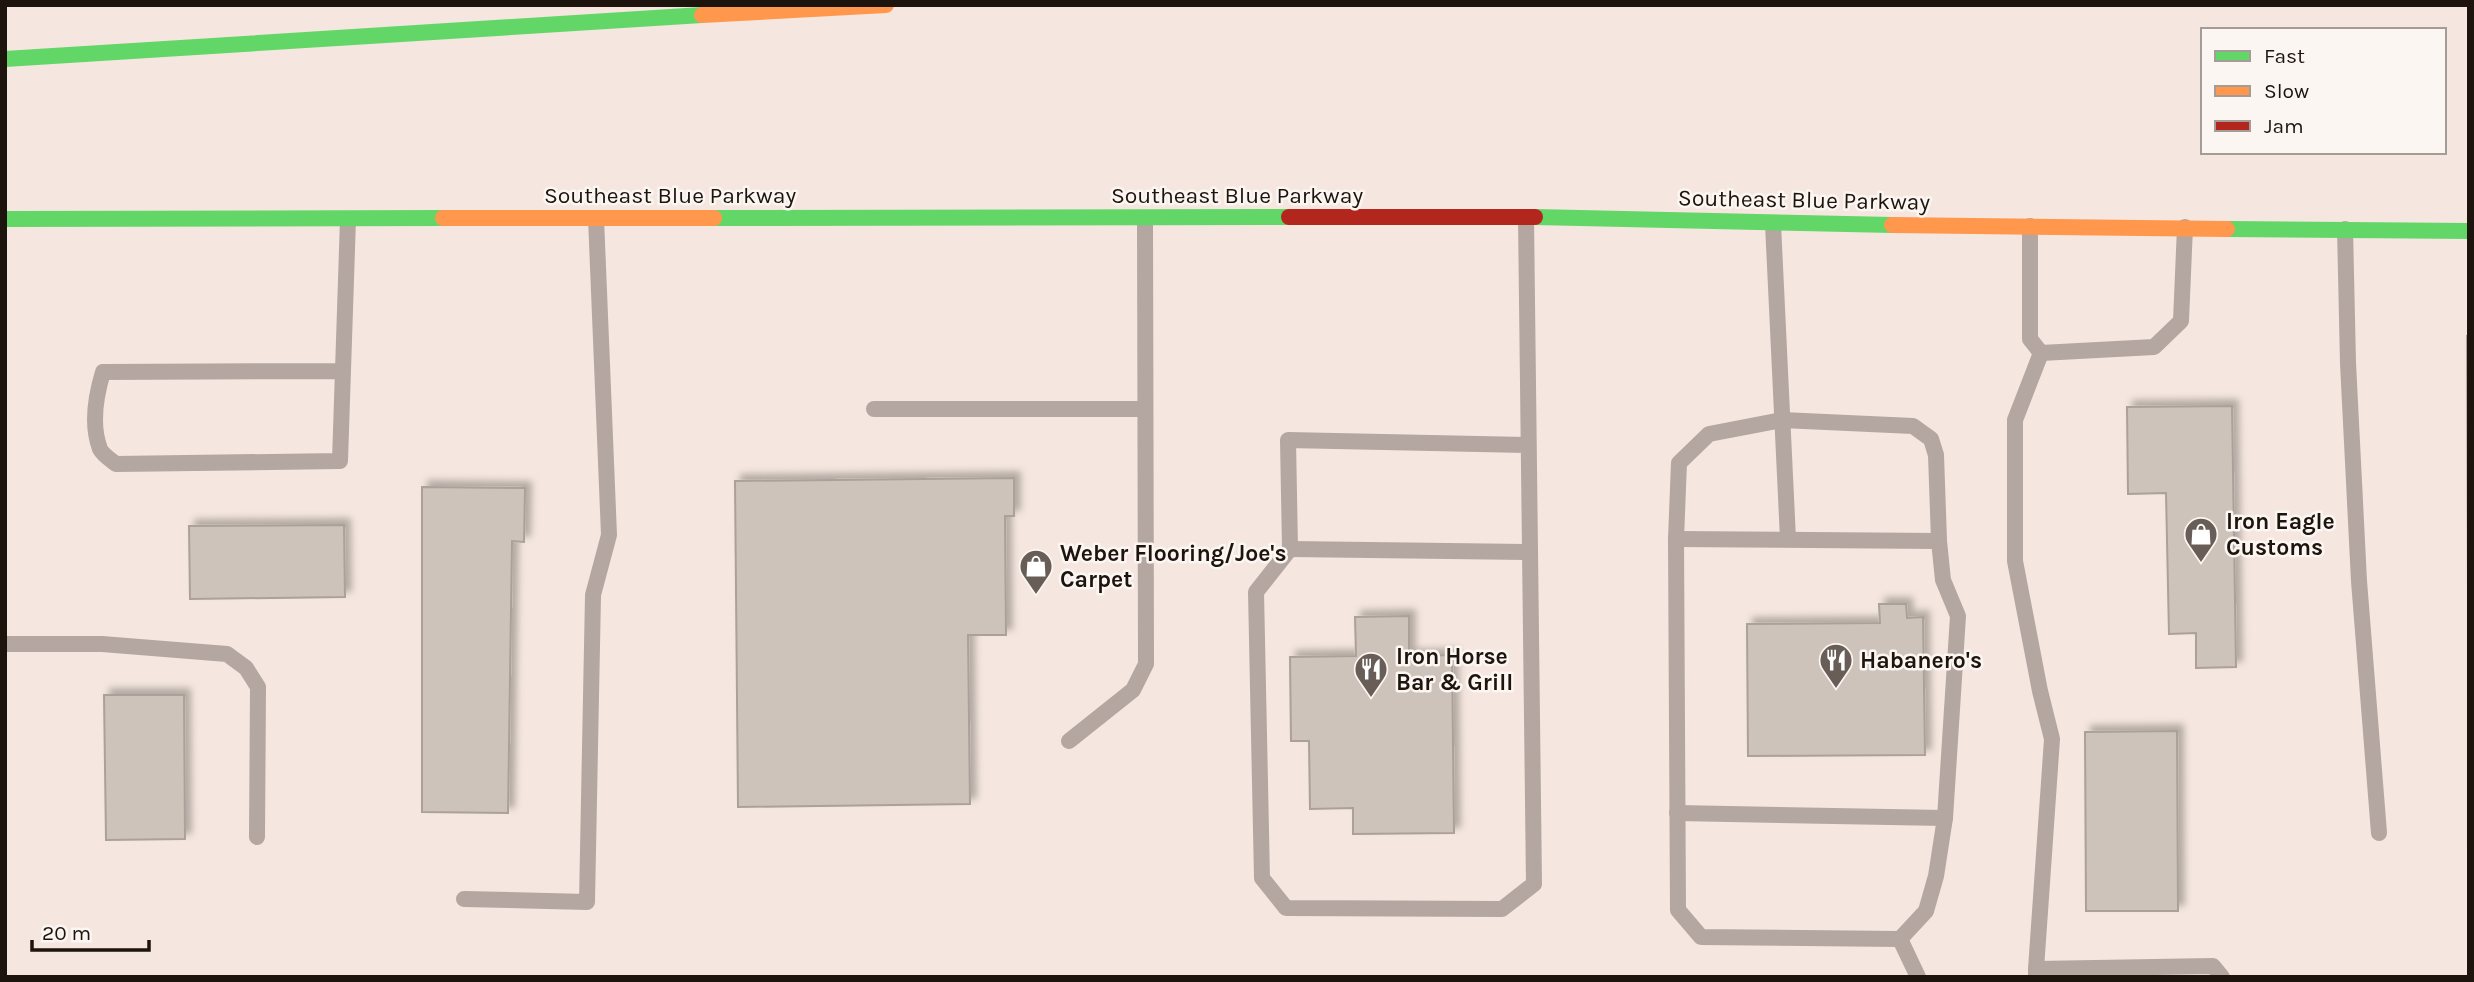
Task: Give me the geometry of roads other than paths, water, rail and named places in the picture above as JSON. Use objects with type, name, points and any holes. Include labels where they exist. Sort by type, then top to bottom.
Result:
[{"type":"main road","points":[[5,59],[656,17],[887,5]]},
{"type":"main road","name":"Southeast Blue Parkway","points":[[5,219],[1526,217],[1773,223],[2469,230]]},
{"type":"lane","points":[[1526,217],[1534,884],[1502,909],[1286,908],[1262,878],[1256,592],[1290,549],[1288,440],[1527,445]]},
{"type":"lane","points":[[464,899],[587,902],[593,595],[609,535],[596,218]]},
{"type":"lane","points":[[1069,741],[1133,691],[1146,664],[1145,218]]},
{"type":"lane","points":[[342,370],[103,372],[96,395],[97,432],[101,451],[116,464],[340,461],[348,219]]},
{"type":"lane","points":[[1773,223],[1788,539]]},
{"type":"lane","points":[[2030,226],[2029,340],[2040,353]]},
{"type":"lane","points":[[2040,353],[2154,347],[2181,321],[2185,227]]},
{"type":"lane","points":[[2345,229],[2358,581],[2379,833]]},
{"type":"lane","points":[[2040,353],[2015,420],[2015,561],[2052,739],[2036,973],[2213,966],[2222,977]]},
{"type":"lane","points":[[874,409],[1145,408]]},
{"type":"lane","points":[[1782,420],[1913,426],[1931,439],[1936,455],[1943,580],[1958,616],[1945,818],[1936,876],[1926,911],[1900,939],[1701,937],[1678,910],[1676,539],[1679,463],[1709,434],[1782,420]]},
{"type":"lane","points":[[1676,539],[1939,541]]},
{"type":"lane","points":[[1290,549],[1529,552]]},
{"type":"lane","points":[[5,643],[173,648],[226,654],[246,668],[258,687],[257,837]]},
{"type":"lane","points":[[1677,813],[1945,818]]},
{"type":"lane","points":[[1900,939],[1918,977]]},
{"type":"place","name":"Iron Eagle Customs","points":[[2201,564]]},
{"type":"place","name":"Weber Flooring/Joe's Carpet","points":[[1036,596]]},
{"type":"place","name":"Habanero's","points":[[1836,690]]},
{"type":"place","name":"Iron Horse Bar & Grill","points":[[1371,699]]}]
